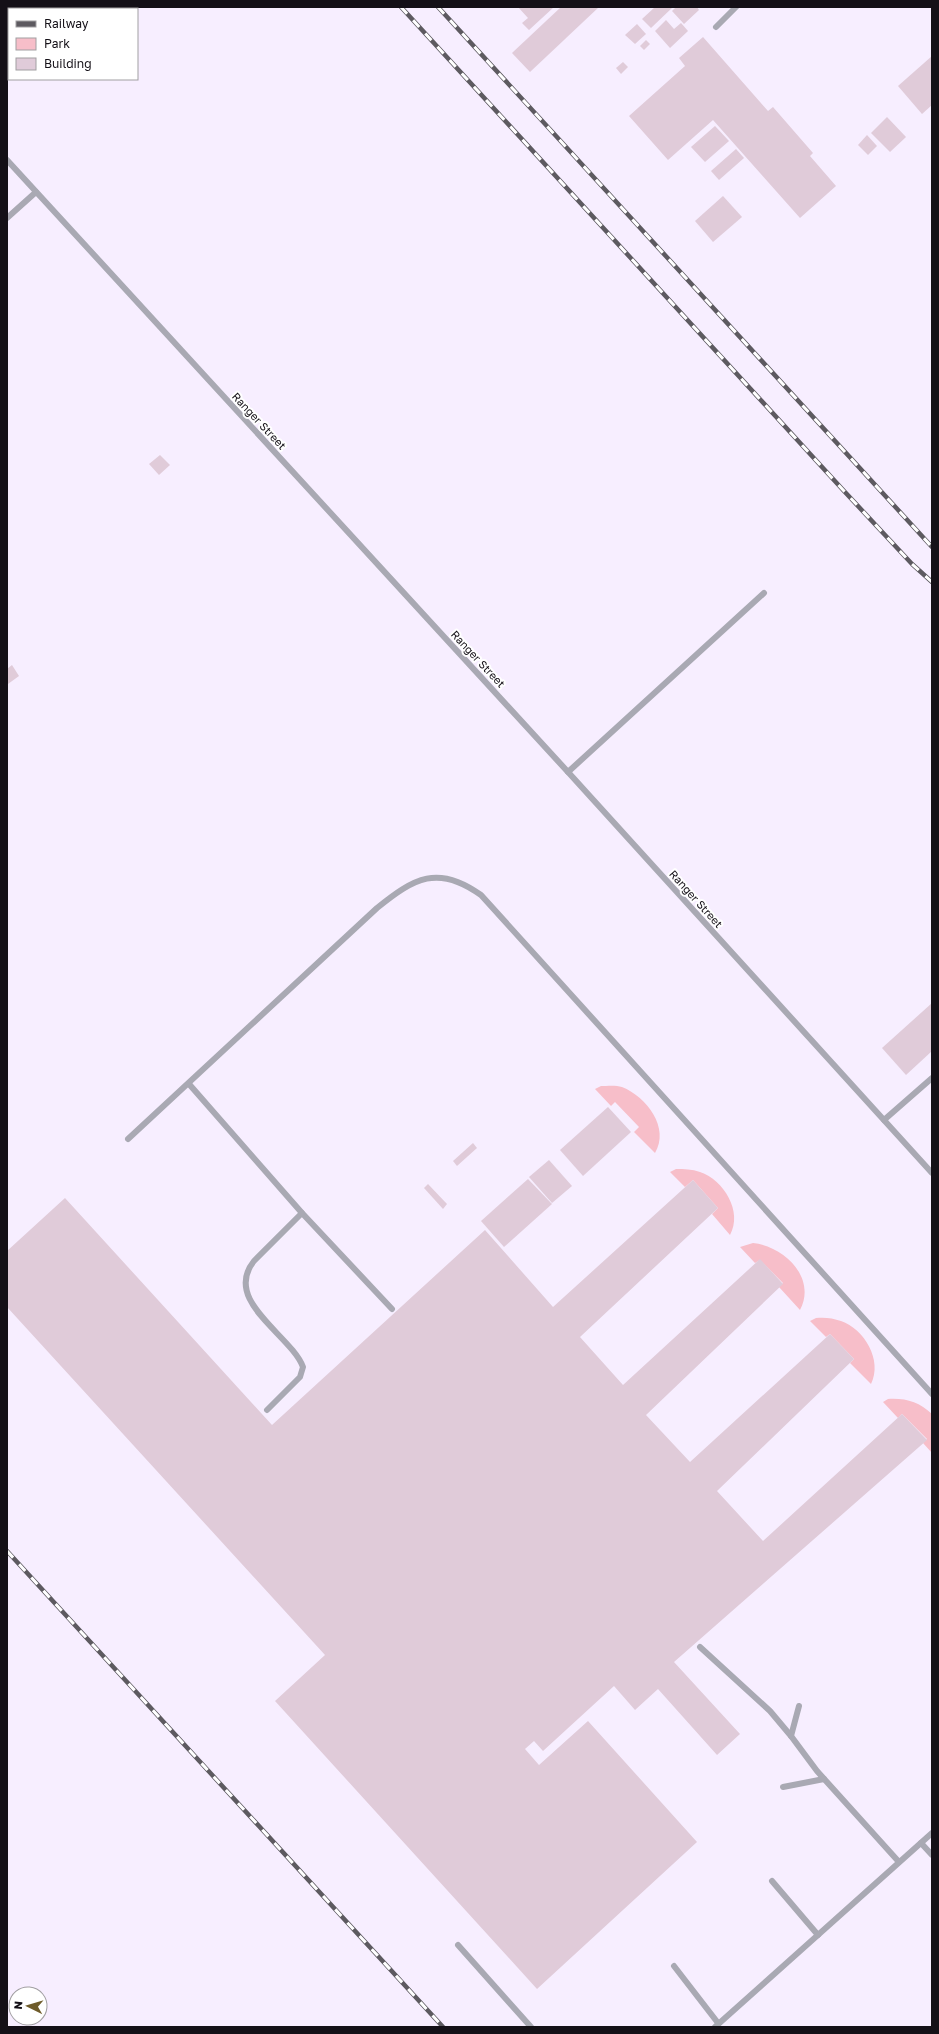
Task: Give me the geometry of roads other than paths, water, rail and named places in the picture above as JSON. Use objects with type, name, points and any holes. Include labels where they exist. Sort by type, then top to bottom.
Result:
[{"type":"lane","points":[[716,26],[736,7]]},
{"type":"lane","name":"Ranger Street","points":[[7,160],[568,772],[932,1173]]},
{"type":"lane","points":[[7,218],[36,192]]},
{"type":"lane","points":[[568,772],[764,593]]},
{"type":"lane","points":[[128,1139],[398,890],[413,882],[433,878],[450,878],[465,884],[481,895],[932,1394]]},
{"type":"lane","points":[[884,1120],[932,1078]]},
{"type":"lane","points":[[188,1084],[302,1213],[392,1309]]},
{"type":"lane","points":[[267,1410],[300,1377],[303,1367],[292,1350],[259,1314],[247,1292],[246,1281],[250,1266],[254,1261],[302,1213]]},
{"type":"lane","points":[[700,1647],[770,1711],[824,1779],[899,1862]]},
{"type":"lane","points":[[791,1736],[799,1706]]},
{"type":"lane","points":[[783,1787],[824,1779]]},
{"type":"lane","points":[[674,1966],[717,2025],[932,1833]]},
{"type":"lane","points":[[921,1843],[932,1855]]},
{"type":"lane","points":[[772,1881],[818,1935]]},
{"type":"lane","points":[[458,1945],[531,2027]]},
{"type":"railway","points":[[401,7],[844,491],[912,564],[932,582]]},
{"type":"railway","points":[[438,7],[932,547]]},
{"type":"railway","points":[[7,1551],[443,2027]]}]
